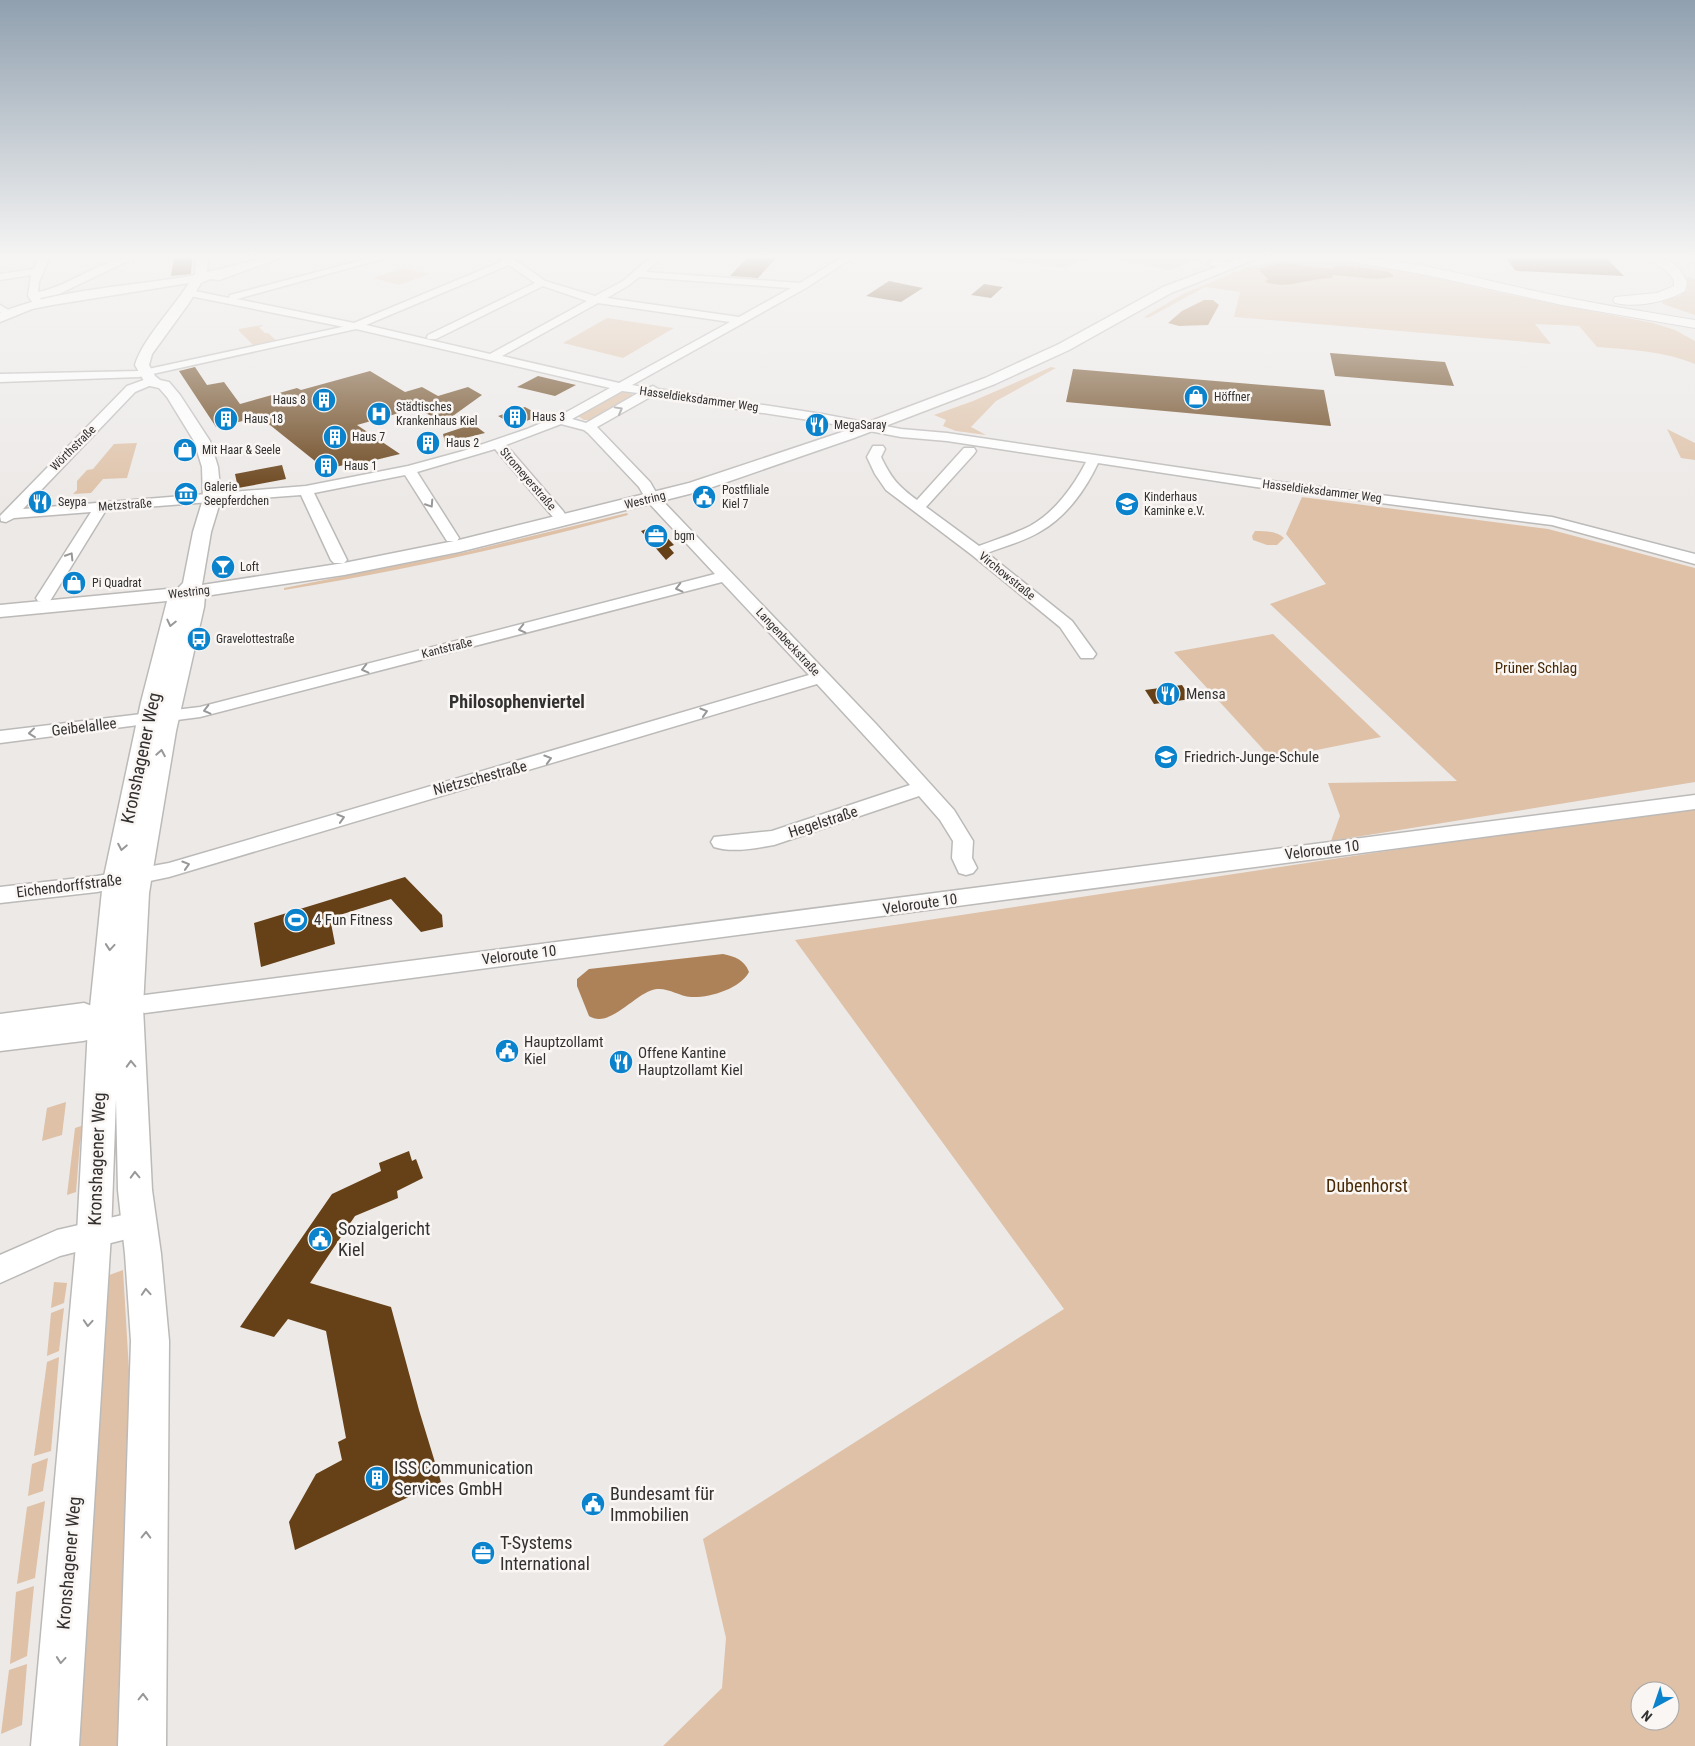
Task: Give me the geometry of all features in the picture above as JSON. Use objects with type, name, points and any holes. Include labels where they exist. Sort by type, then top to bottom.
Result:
[{"type":"main road","points":[[155,377],[142,365],[145,354],[157,339]]},
{"type":"main road","points":[[155,377],[159,359],[167,339]]},
{"type":"main road","name":"Westring","points":[[0,611],[191,590],[344,569],[459,546],[650,494],[748,470],[1007,365],[1060,339]]},
{"type":"main road","name":"Kronshagener Weg","points":[[55,1746],[94,1234],[93,1020],[127,879],[158,718],[175,604],[191,590],[202,532],[212,499],[210,467],[202,441],[176,400],[155,377]]},
{"type":"main road","name":"Westring","points":[[0,602],[191,590],[452,538],[650,494]]},
{"type":"main road","name":"Kronshagener Weg","points":[[127,879],[135,901],[128,1007],[135,1190],[140,1224],[150,1341],[142,1746]]},
{"type":"street","points":[[0,378],[155,377],[307,339]]},
{"type":"street","name":"Hasseldieksdammer Weg","points":[[420,339],[491,358],[625,385],[867,423],[908,434],[947,437],[1256,483],[1552,522],[1595,531],[1695,559]]},
{"type":"street","name":"Hasseldieksdammer Weg","points":[[443,339],[625,385]]},
{"type":"street","points":[[491,358],[526,339]]},
{"type":"street","name":"Metzstraße","points":[[5,519],[101,506],[212,499],[306,490],[409,470],[498,444],[560,420],[707,339]]},
{"type":"street","name":"Wörthstraße","points":[[5,519],[131,389],[155,377]]},
{"type":"street","points":[[560,420],[588,427],[654,389]]},
{"type":"street","name":"Langenbeckstraße","points":[[588,427],[947,815],[959,832],[964,848],[962,858],[966,868]]},
{"type":"street","name":"Stromeyerstraße","points":[[498,444],[558,514]]},
{"type":"street","name":"Virchowstraße","points":[[878,449],[874,457],[891,487],[977,552],[1066,624],[1088,654]]},
{"type":"street","points":[[918,508],[969,451]]},
{"type":"street","points":[[977,552],[1016,537],[1044,523],[1066,502],[1085,475],[1094,458]]},
{"type":"street","points":[[409,470],[452,538]]},
{"type":"street","points":[[306,490],[339,560]]},
{"type":"street","points":[[44,598],[101,506]]},
{"type":"street","name":"Kantstraße","points":[[158,718],[209,709],[727,576]]},
{"type":"street","name":"Nietzschestraße","points":[[127,879],[169,870],[821,677]]},
{"type":"street","name":"Geibelallee","points":[[0,737],[158,718]]},
{"type":"street","name":"Hegelstraße","points":[[721,842],[750,842],[774,838],[922,788]]},
{"type":"street","name":"Veloroute 10","points":[[146,1004],[1695,802]]},
{"type":"street","name":"Eichendorffstraße","points":[[10,893],[127,879]]},
{"type":"street","points":[[0,1024],[93,1020]]},
{"type":"street","points":[[0,1041],[84,1031],[93,1020]]},
{"type":"street","points":[[0,1269],[57,1243],[140,1224]]},
{"type":"green space","points":[[247,339],[277,341],[254,346]]},
{"type":"green space","points":[[569,339],[654,339],[623,358],[563,343]]},
{"type":"green space","points":[[1498,339],[1547,339],[1551,344]]},
{"type":"green space","points":[[1591,339],[1692,339],[1695,341],[1695,364],[1671,356],[1635,350],[1597,347]]},
{"type":"green space","points":[[1051,367],[1056,368],[996,401],[971,427],[986,435],[956,431],[943,426],[946,420],[934,415],[973,401]]},
{"type":"green space","points":[[619,393],[632,394],[632,396],[590,420],[584,420],[578,416]]},
{"type":"green space","points":[[1667,429],[1695,443],[1695,460],[1681,458]]},
{"type":"green space","points":[[137,443],[127,478],[103,479],[91,493],[73,494],[77,490],[77,481],[87,470],[93,469],[114,444]]},
{"type":"green space","name":"Prüner Schlag","points":[[1302,497],[1548,529],[1695,568],[1695,782],[1331,841],[1340,816],[1328,783],[1457,781],[1270,604],[1326,584],[1286,534]]},
{"type":"green space","points":[[627,513],[628,515],[586,526],[457,557],[371,575],[284,590],[284,588],[466,552]]},
{"type":"green space","points":[[1255,531],[1266,531],[1284,538],[1277,545],[1267,545],[1253,540],[1252,536]]},
{"type":"green space","points":[[1273,634],[1381,737],[1272,759],[1174,652]]},
{"type":"green space","name":"Dubenhorst","points":[[1695,809],[1695,1746],[663,1746],[722,1688],[726,1638],[703,1539],[1064,1309],[795,940],[1559,825]]},
{"type":"green space","points":[[66,1102],[62,1135],[42,1141],[47,1108]]},
{"type":"green space","points":[[84,1125],[80,1143],[76,1192],[67,1195],[75,1128]]},
{"type":"green space","points":[[123,1270],[131,1404],[123,1746],[79,1746],[77,1683],[104,1277]]},
{"type":"green space","points":[[54,1282],[67,1283],[64,1303],[51,1308]]},
{"type":"green space","points":[[64,1308],[59,1351],[47,1356],[51,1313]]},
{"type":"green space","points":[[59,1357],[51,1451],[34,1456],[47,1362]]},
{"type":"green space","points":[[48,1458],[43,1491],[28,1496],[32,1464]]},
{"type":"green space","points":[[45,1501],[35,1578],[17,1584],[27,1507]]},
{"type":"green space","points":[[34,1586],[27,1656],[10,1664],[16,1592]]},
{"type":"green space","points":[[27,1664],[22,1725],[1,1734],[9,1670]]},
{"type":"shaded area","points":[[723,954],[742,961],[749,972],[745,978],[731,988],[715,994],[698,997],[657,989],[640,996],[606,1018],[597,1019],[589,1016],[577,986],[577,979],[589,969]]},
{"type":"building","points":[[1330,353],[1445,362],[1454,386],[1335,376]]},
{"type":"building","points":[[195,367],[207,385],[224,382],[240,404],[370,371],[405,392],[422,387],[438,396],[468,387],[482,395],[443,423],[417,408],[357,425],[400,454],[355,465],[354,463],[325,469],[260,417],[216,427],[179,371]]},
{"type":"building","name":"Höffner","points":[[1073,369],[1324,390],[1331,426],[1066,402]]},
{"type":"building","points":[[538,376],[576,385],[555,396],[517,387]]},
{"type":"building","points":[[525,407],[541,416],[514,425],[498,416]]},
{"type":"building","points":[[473,424],[485,433],[445,443],[443,434]]},
{"type":"building","points":[[282,465],[286,479],[238,488],[235,474]]},
{"type":"building","name":"bgm","points":[[653,527],[658,528],[674,545],[669,547],[674,553],[666,560],[641,531]]},
{"type":"building","name":"Mensa","points":[[1182,685],[1191,699],[1154,704],[1145,690]]},
{"type":"building","name":"4 Fun Fitness","points":[[405,877],[442,915],[443,927],[421,932],[391,899],[330,918],[335,944],[261,967],[254,923]]},
{"type":"building","points":[[409,1151],[412,1161],[416,1159],[423,1178],[397,1191],[398,1198],[355,1216],[310,1283],[391,1307],[441,1482],[295,1550],[289,1522],[316,1474],[342,1460],[338,1442],[346,1438],[326,1331],[288,1319],[274,1337],[240,1327],[332,1194],[381,1171],[379,1163]]},
{"type":"place","name":"Höffner","points":[[1196,397]]},
{"type":"place","name":"Haus 8","points":[[324,400]]},
{"type":"place","name":"Städtisches Krankenhaus Kiel","points":[[379,414]]},
{"type":"place","name":"Haus 3","points":[[515,417]]},
{"type":"place","name":"Haus 18","points":[[226,419]]},
{"type":"place","name":"MegaSaray","points":[[817,425]]},
{"type":"place","name":"Haus 7","points":[[335,437]]},
{"type":"place","name":"Haus 2","points":[[428,443]]},
{"type":"place","name":"Mit Haar & Seele","points":[[185,450]]},
{"type":"place","name":"Haus 1","points":[[326,466]]},
{"type":"place","name":"Galerie Seepferdchen","points":[[186,494]]},
{"type":"place","name":"Postfiliale Kiel 7","points":[[704,497]]},
{"type":"place","name":"Seypa","points":[[40,502]]},
{"type":"place","name":"Kinderhaus Kaminke e.V.","points":[[1127,504]]},
{"type":"place","name":"bgm","points":[[656,536]]},
{"type":"place","name":"Loft","points":[[223,567]]},
{"type":"place","name":"Pi Quadrat","points":[[74,583]]},
{"type":"place","name":"Gravelottestraße","points":[[199,639]]},
{"type":"place","name":"Mensa","points":[[1168,694]]},
{"type":"place","name":"Friedrich-Junge-Schule","points":[[1166,757]]},
{"type":"place","name":"4 Fun Fitness","points":[[296,920]]},
{"type":"place","name":"Hauptzollamt Kiel","points":[[507,1051]]},
{"type":"place","name":"Offene Kantine Hauptzollamt Kiel","points":[[621,1062]]},
{"type":"place","name":"Sozialgericht Kiel","points":[[320,1239]]},
{"type":"place","name":"ISS Communication Services GmbH","points":[[377,1478]]},
{"type":"place","name":"Bundesamt für Immobilien","points":[[593,1504]]},
{"type":"place","name":"T-Systems International","points":[[483,1553]]},
{"type":"district","name":"Philosophenviertel","points":[[517,702]]}]
